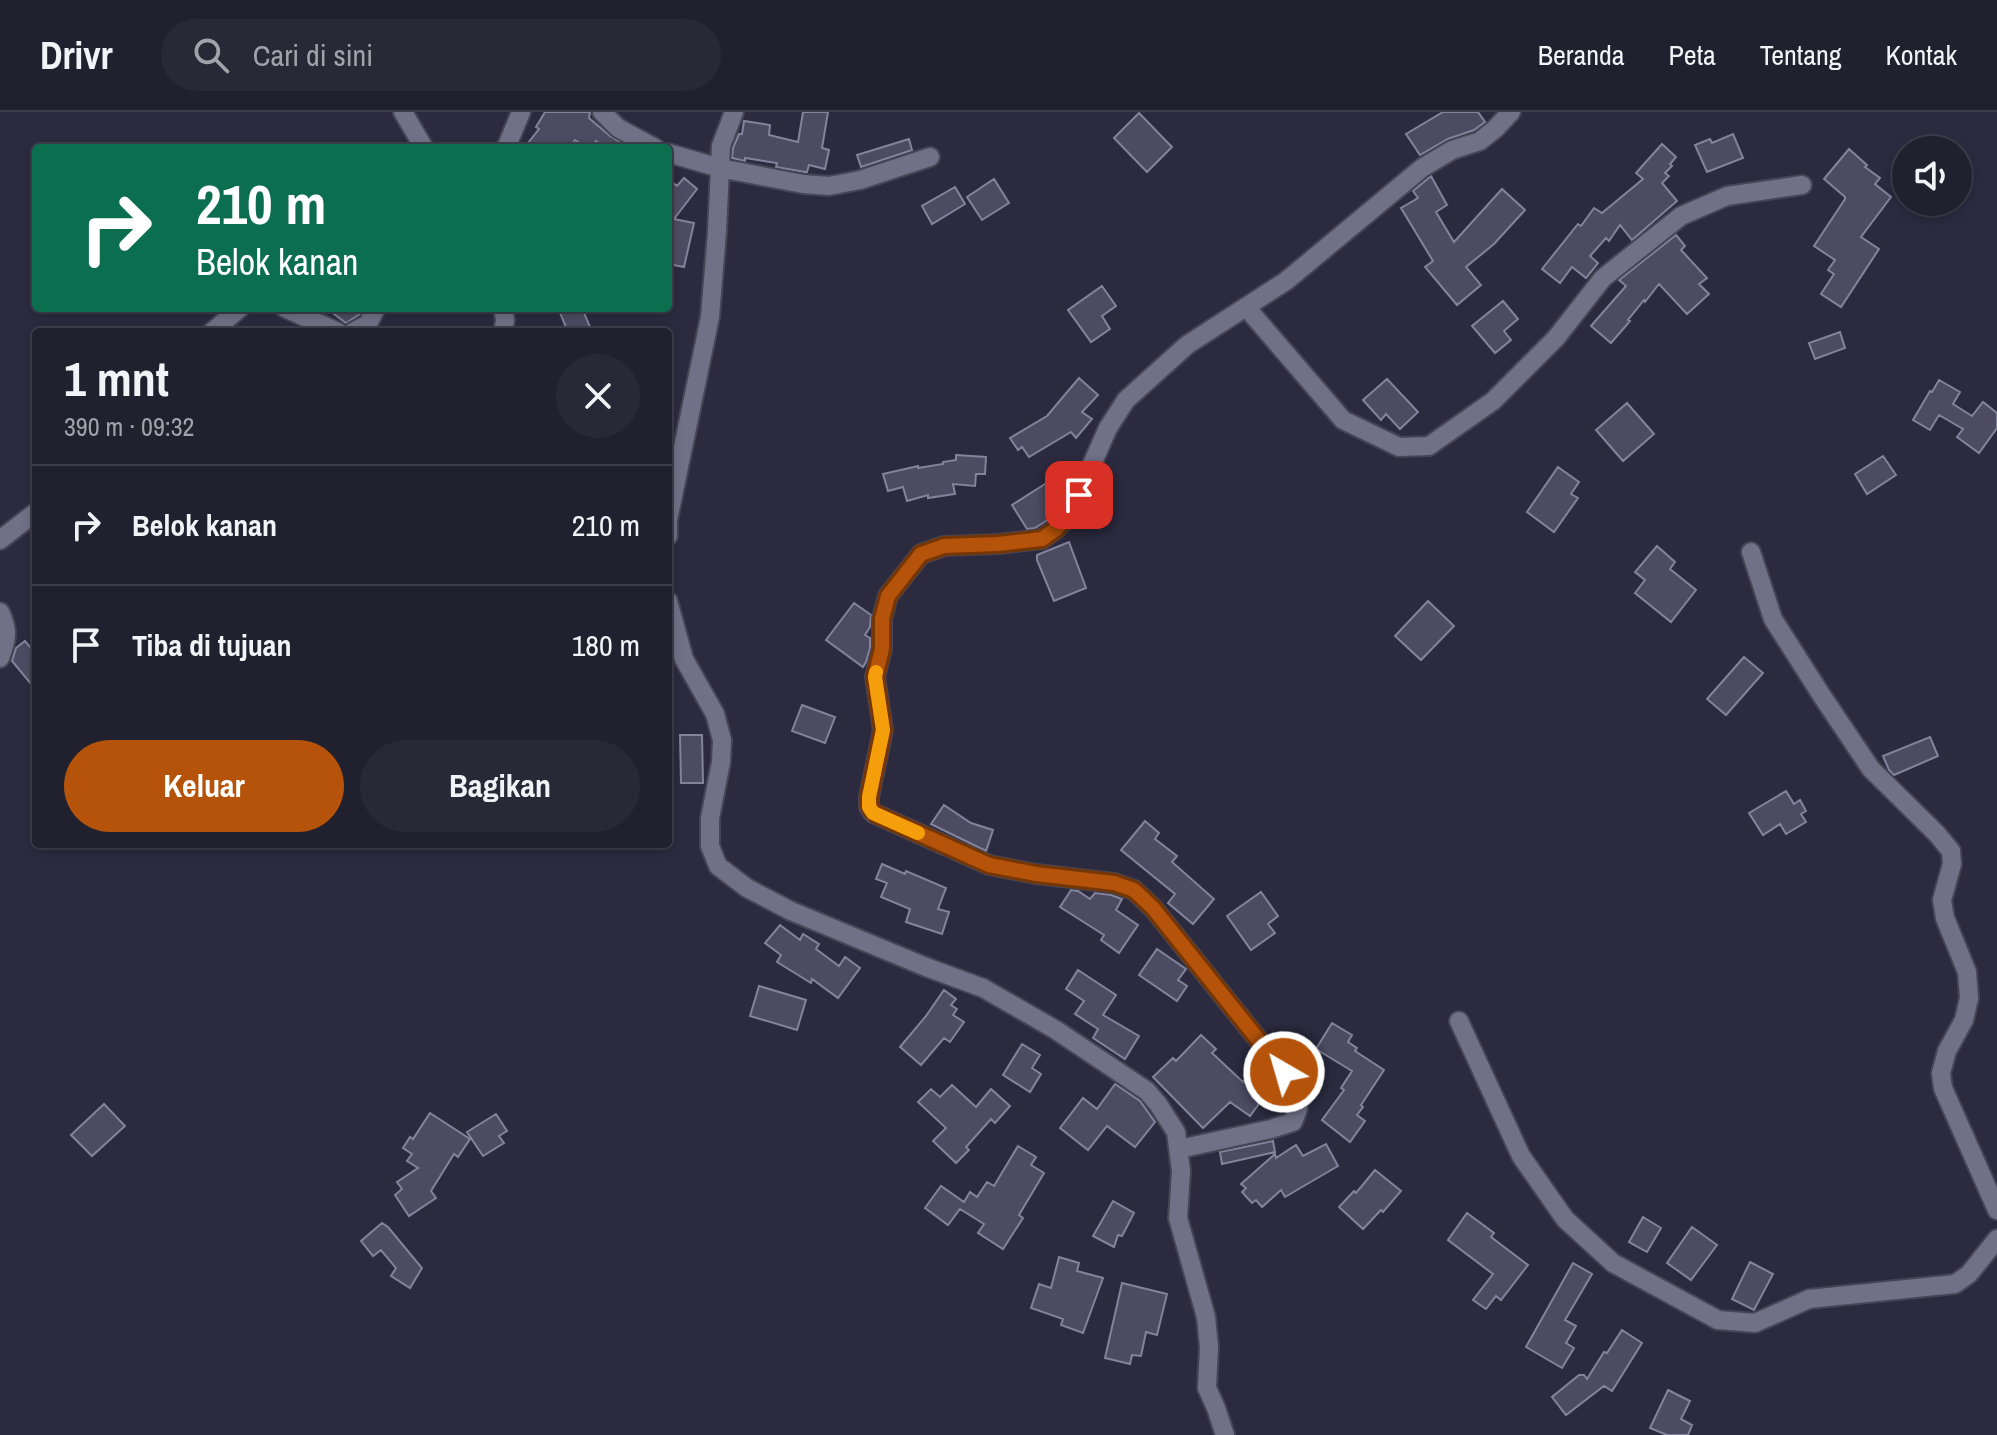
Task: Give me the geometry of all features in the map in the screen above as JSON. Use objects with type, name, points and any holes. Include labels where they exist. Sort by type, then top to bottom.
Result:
[{"type":"street","points":[[403,112],[422,144]]},
{"type":"street","points":[[508,144],[521,112]]},
{"type":"street","points":[[602,112],[618,128],[648,144]]},
{"type":"street","points":[[672,501],[710,317],[721,146],[734,112]]},
{"type":"street","points":[[1179,1149],[1293,1122],[1298,1109],[1295,1086],[1153,908],[1134,890],[1114,883],[989,865],[873,813],[869,807],[869,797],[883,730],[875,677],[882,649],[884,604],[921,554],[944,546],[1042,539],[1056,529],[1070,514],[1108,428],[1126,400],[1187,345],[1286,281],[1422,168],[1452,150],[1480,141],[1511,112]]},
{"type":"street","points":[[672,154],[720,168],[829,186],[860,180],[930,157]]},
{"type":"street","points":[[1246,307],[1343,420],[1399,447],[1429,446],[1493,401],[1556,338],[1603,278],[1681,216],[1727,196],[1802,185]]},
{"type":"street","points":[[217,328],[235,312]]},
{"type":"street","points":[[294,312],[329,328]]},
{"type":"street","points":[[360,328],[368,324],[374,312]]},
{"type":"street","points":[[0,540],[32,515]]},
{"type":"street","points":[[1751,552],[1773,619],[1830,708],[1871,769],[1951,851],[1952,864],[1942,900],[1945,918],[1967,972],[1969,998],[1964,1020],[1947,1051],[1941,1073],[1943,1088],[1997,1210]]},
{"type":"street","points":[[0,612],[6,625],[5,644],[0,658]]},
{"type":"street","points":[[672,616],[684,659],[715,714],[722,740],[710,818],[710,846],[718,866],[747,888],[791,911],[983,988],[1056,1030],[1147,1091],[1158,1104],[1176,1132],[1181,1171],[1178,1218],[1206,1317],[1209,1347],[1207,1388],[1225,1435]]},
{"type":"street","points":[[1459,1021],[1521,1156],[1565,1219],[1613,1263],[1718,1320],[1755,1323],[1809,1299],[1955,1284],[1969,1274],[1997,1239]]},
{"type":"building","points":[[545,112],[590,112],[589,118],[623,144],[600,144],[596,141],[594,144],[582,144],[575,140],[572,144],[527,144],[539,129],[536,127]]},
{"type":"building","points":[[803,112],[828,112],[822,148],[829,150],[825,169],[809,165],[805,172],[776,167],[777,163],[732,158],[744,121],[770,125],[769,135],[798,142]]},
{"type":"building","points":[[1443,112],[1478,112],[1485,122],[1420,155],[1406,134]]},
{"type":"building","points":[[1139,113],[1172,147],[1147,172],[1114,138]]},
{"type":"building","points":[[1733,134],[1743,158],[1707,172],[1695,145],[1710,139],[1712,143]]},
{"type":"building","points":[[909,139],[912,150],[861,167],[857,155]]},
{"type":"building","points":[[1662,144],[1676,157],[1665,173],[1669,176],[1662,183],[1677,201],[1632,240],[1620,225],[1609,241],[1606,238],[1590,256],[1598,263],[1586,278],[1572,267],[1560,283],[1542,269],[1594,208],[1602,213],[1643,179],[1636,173]]},
{"type":"building","points":[[1849,149],[1880,178],[1875,184],[1891,197],[1861,237],[1879,249],[1841,307],[1821,294],[1834,274],[1828,270],[1835,260],[1814,246],[1845,199],[1824,179]]},
{"type":"building","points":[[1431,176],[1447,205],[1436,212],[1454,242],[1502,189],[1525,210],[1494,244],[1466,267],[1481,285],[1457,305],[1425,267],[1433,261],[1401,208],[1418,198],[1413,191]]},
{"type":"building","points":[[684,178],[697,189],[674,219],[694,223],[684,267],[672,265],[672,182],[677,186]]},
{"type":"building","points":[[994,179],[1009,203],[982,220],[967,197]]},
{"type":"building","points":[[955,187],[965,204],[932,224],[922,206]]},
{"type":"building","points":[[1676,235],[1685,246],[1681,250],[1707,278],[1699,284],[1709,294],[1687,314],[1659,284],[1611,343],[1591,326],[1626,286],[1619,280]]},
{"type":"building","points":[[1102,286],[1116,306],[1102,316],[1110,329],[1091,342],[1068,310]]},
{"type":"building","points":[[1503,301],[1518,319],[1504,331],[1511,340],[1495,353],[1472,326]]},
{"type":"building","points":[[331,312],[360,314],[346,323]]},
{"type":"building","points":[[560,312],[584,312],[590,327],[588,328],[566,328]]},
{"type":"building","points":[[1840,332],[1845,348],[1815,359],[1809,343]]},
{"type":"building","points":[[1079,378],[1098,395],[1082,412],[1092,419],[1076,438],[1071,432],[1029,457],[1022,447],[1018,450],[1010,438],[1047,416]]},
{"type":"building","points":[[1387,379],[1418,412],[1400,429],[1386,414],[1381,420],[1363,400]]},
{"type":"building","points":[[1939,380],[1960,392],[1953,404],[1972,416],[1983,402],[1997,413],[1997,428],[1979,453],[1957,437],[1963,429],[1939,415],[1930,430],[1913,420]]},
{"type":"building","points":[[1627,403],[1654,434],[1623,461],[1596,430]]},
{"type":"building","points":[[956,455],[986,457],[985,474],[976,474],[975,486],[953,484],[955,494],[928,498],[928,495],[907,501],[903,487],[888,491],[883,474],[943,464],[956,460]]},
{"type":"building","points":[[1883,456],[1896,475],[1867,494],[1855,474]]},
{"type":"building","points":[[1558,467],[1579,482],[1571,494],[1578,498],[1554,532],[1527,512]]},
{"type":"building","points":[[1048,482],[1062,503],[1049,519],[1035,528],[1027,529],[1012,505]]},
{"type":"building","points":[[1069,542],[1086,588],[1054,601],[1037,555]]},
{"type":"building","points":[[1657,546],[1675,562],[1670,569],[1696,590],[1671,622],[1635,593],[1645,580],[1635,572]]},
{"type":"building","points":[[1428,601],[1454,626],[1421,660],[1395,636]]},
{"type":"building","points":[[854,603],[871,615],[870,627],[865,635],[870,638],[870,648],[863,667],[826,640]]},
{"type":"building","points":[[25,641],[32,649],[32,685],[12,661],[16,648]]},
{"type":"building","points":[[1744,657],[1763,673],[1726,715],[1707,699]]},
{"type":"building","points":[[802,705],[835,717],[825,743],[792,731]]},
{"type":"building","points":[[680,735],[702,735],[703,783],[681,783]]},
{"type":"building","points":[[1930,737],[1938,756],[1894,775],[1889,770],[1883,756]]},
{"type":"building","points":[[1786,791],[1794,804],[1800,800],[1806,811],[1801,814],[1806,822],[1786,834],[1780,824],[1763,835],[1749,813]]},
{"type":"building","points":[[944,805],[971,823],[993,830],[986,851],[931,824]]},
{"type":"building","points":[[1145,821],[1159,833],[1155,839],[1177,856],[1172,862],[1214,899],[1193,924],[1168,903],[1175,894],[1121,850]]},
{"type":"building","points":[[882,864],[946,888],[938,909],[949,912],[942,934],[906,922],[910,909],[881,897],[887,883],[876,879]]},
{"type":"building","points":[[1071,890],[1090,899],[1095,893],[1122,899],[1116,910],[1138,925],[1119,953],[1101,940],[1104,935],[1060,907]]},
{"type":"building","points":[[1261,892],[1278,916],[1268,924],[1275,933],[1251,950],[1227,916]]},
{"type":"building","points":[[780,925],[800,940],[803,934],[819,944],[816,949],[839,966],[845,957],[860,968],[838,998],[812,979],[811,983],[777,962],[781,955],[765,943]]},
{"type":"building","points":[[1157,949],[1186,969],[1178,980],[1187,986],[1177,1001],[1139,975]]},
{"type":"building","points":[[1078,970],[1116,995],[1103,1015],[1139,1036],[1125,1059],[1093,1038],[1098,1029],[1075,1014],[1084,1001],[1066,989]]},
{"type":"building","points":[[759,986],[806,1000],[797,1030],[750,1016]]},
{"type":"building","points":[[944,990],[956,999],[951,1005],[957,1009],[953,1015],[964,1022],[950,1042],[944,1038],[921,1065],[900,1047]]},
{"type":"building","points":[[1332,1023],[1352,1035],[1348,1042],[1357,1048],[1355,1051],[1384,1070],[1361,1105],[1363,1107],[1357,1115],[1365,1121],[1350,1142],[1322,1120],[1344,1090],[1341,1088],[1352,1071],[1316,1049]]},
{"type":"building","points":[[1201,1035],[1216,1049],[1212,1053],[1243,1082],[1251,1071],[1272,1086],[1250,1116],[1230,1102],[1203,1128],[1153,1077],[1173,1058],[1176,1061]]},
{"type":"building","points":[[1022,1044],[1040,1055],[1032,1068],[1041,1074],[1030,1092],[1003,1075]]},
{"type":"building","points":[[1115,1084],[1140,1101],[1155,1122],[1135,1147],[1107,1126],[1088,1150],[1060,1128],[1083,1098],[1097,1109]]},
{"type":"building","points":[[952,1085],[976,1107],[991,1089],[1010,1106],[995,1123],[991,1119],[956,1163],[933,1141],[946,1128],[918,1102],[931,1089],[940,1097]]},
{"type":"building","points":[[104,1104],[125,1126],[92,1156],[71,1135]]},
{"type":"building","points":[[430,1113],[470,1139],[458,1157],[454,1154],[431,1191],[436,1198],[409,1216],[395,1195],[402,1189],[397,1182],[418,1168],[407,1161],[412,1154],[403,1148],[410,1137],[413,1139]]},
{"type":"building","points":[[496,1114],[507,1131],[499,1136],[504,1143],[483,1156],[467,1132]]},
{"type":"building","points":[[1273,1141],[1275,1152],[1222,1164],[1220,1152]]},
{"type":"building","points":[[1326,1144],[1338,1166],[1285,1197],[1281,1190],[1262,1207],[1256,1200],[1252,1203],[1242,1192],[1246,1188],[1241,1184],[1275,1154],[1276,1158],[1296,1145],[1303,1156]]},
{"type":"building","points":[[1018,1146],[1036,1157],[1031,1165],[1044,1173],[1019,1215],[1023,1218],[1003,1249],[978,1233],[984,1224],[960,1209],[948,1225],[925,1208],[941,1186],[964,1202],[970,1192],[977,1197],[987,1182],[994,1186]]},
{"type":"building","points":[[1375,1170],[1401,1191],[1363,1229],[1339,1207],[1354,1191],[1356,1193]]},
{"type":"building","points":[[1113,1201],[1134,1213],[1122,1236],[1118,1235],[1114,1247],[1093,1236]]},
{"type":"building","points":[[1467,1213],[1494,1233],[1491,1237],[1528,1265],[1501,1300],[1496,1296],[1486,1309],[1473,1300],[1493,1274],[1448,1240]]},
{"type":"building","points":[[1643,1217],[1661,1228],[1647,1252],[1629,1242]]},
{"type":"building","points":[[382,1223],[422,1268],[410,1288],[391,1276],[396,1268],[381,1250],[373,1256],[361,1241]]},
{"type":"building","points":[[1692,1227],[1717,1245],[1691,1280],[1667,1263]]},
{"type":"building","points":[[1059,1257],[1079,1263],[1077,1271],[1103,1278],[1083,1333],[1061,1325],[1063,1319],[1031,1308],[1039,1284],[1051,1288]]},
{"type":"building","points":[[1750,1262],[1773,1274],[1754,1310],[1732,1299]]},
{"type":"building","points":[[1573,1263],[1592,1274],[1565,1320],[1576,1326],[1566,1343],[1574,1348],[1562,1368],[1526,1347]]},
{"type":"building","points":[[1122,1283],[1167,1294],[1157,1335],[1146,1332],[1141,1356],[1132,1355],[1130,1364],[1105,1358]]},
{"type":"building","points":[[1622,1330],[1642,1343],[1612,1391],[1604,1386],[1566,1415],[1552,1397],[1579,1375],[1587,1379]]},
{"type":"building","points":[[1668,1390],[1690,1401],[1681,1419],[1692,1425],[1688,1435],[1667,1435],[1650,1428]]},
{"type":"slow traffic","points":[[876,672],[883,730],[869,807],[873,813],[918,833]]},
{"type":"route","points":[[1079,495],[1070,514],[1042,539],[944,546],[921,554],[888,596],[884,604],[882,649],[875,677],[883,730],[869,807],[873,813],[989,865],[1114,883],[1134,890],[1153,908],[1284,1072]]}]
